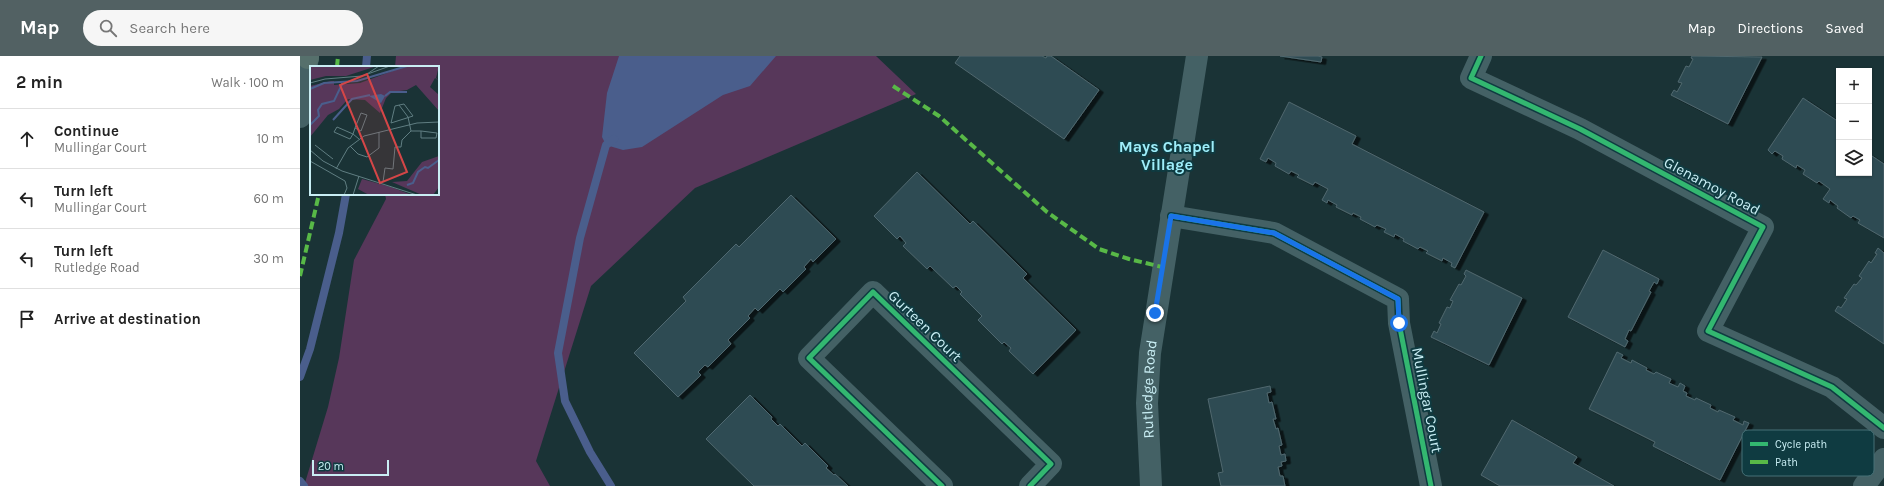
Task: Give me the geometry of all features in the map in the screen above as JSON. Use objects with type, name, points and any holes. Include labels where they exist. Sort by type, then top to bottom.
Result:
[{"type":"street","points":[[300,117],[308,56]]},
{"type":"street","name":"Rutledge Road","points":[[1151,486],[1147,403],[1150,353],[1197,56]]},
{"type":"street","name":"Glenamoy Road","points":[[1481,56],[1471,78],[1580,129],[1763,227],[1708,331],[1832,387],[1884,428]]},
{"type":"street","name":"Mullingar Court","points":[[1171,216],[1274,233],[1398,299],[1399,323],[1432,486]]},
{"type":"street","name":"Gurteen Court","points":[[942,486],[809,358],[873,292],[1051,464],[1030,486]]},
{"type":"street","points":[[1874,472],[1884,459]]},
{"type":"street","points":[[1864,486],[1871,476]]},
{"type":"shaded area","points":[[396,56],[876,56],[916,94],[695,188],[591,286],[536,461],[550,486],[304,486],[328,407],[339,358],[354,260],[386,199],[385,195],[439,195],[439,66],[395,66]]},
{"type":"water","points":[[619,56],[776,56],[750,86],[723,95],[642,147],[623,150],[606,145],[602,137],[607,93]]},
{"type":"building","points":[[960,56],[1042,56],[1046,58],[1047,56],[1051,56],[1099,90],[1064,139],[955,63]]},
{"type":"building","points":[[1280,56],[1318,56],[1322,57],[1321,62]]},
{"type":"building","points":[[1692,56],[1762,57],[1728,124],[1671,95],[1674,90],[1677,92],[1682,83],[1678,82],[1686,66],[1689,67],[1693,59],[1691,58]]},
{"type":"building","points":[[1803,98],[1836,120],[1836,176],[1872,176],[1872,156],[1884,164],[1884,238],[1858,223],[1860,220],[1853,216],[1851,218],[1837,208],[1838,206],[1830,200],[1829,203],[1823,199],[1830,189],[1819,181],[1817,183],[1803,174],[1805,170],[1797,165],[1796,168],[1782,159],[1783,156],[1775,151],[1772,154],[1768,150]]},
{"type":"building","points":[[1289,102],[1356,136],[1352,144],[1484,212],[1455,268],[1451,266],[1452,263],[1443,258],[1442,261],[1426,253],[1428,251],[1420,247],[1418,249],[1403,241],[1404,239],[1395,234],[1394,237],[1384,232],[1386,229],[1377,225],[1375,227],[1360,219],[1361,217],[1353,213],[1352,215],[1336,207],[1337,205],[1328,200],[1327,203],[1322,200],[1328,189],[1315,182],[1313,185],[1297,177],[1299,175],[1291,171],[1289,174],[1275,166],[1276,163],[1268,158],[1266,162],[1260,159]]},
{"type":"building","points":[[917,172],[970,224],[973,221],[1027,274],[1023,278],[1076,330],[1033,374],[1009,351],[1011,348],[1004,342],[1002,344],[978,320],[982,316],[960,294],[962,292],[956,286],[953,288],[930,266],[927,269],[903,246],[906,243],[900,236],[897,239],[874,216]]},
{"type":"building","points":[[791,195],[836,239],[813,262],[811,259],[804,267],[806,269],[783,292],[780,289],[758,311],[755,308],[748,316],[750,318],[728,340],[731,344],[708,367],[705,365],[698,372],[701,375],[678,397],[634,353],[686,301],[683,297],[736,244],[739,247]]},
{"type":"building","points":[[1878,248],[1884,253],[1884,344],[1835,311],[1838,306],[1841,308],[1847,299],[1844,298],[1854,284],[1856,285],[1862,278],[1859,276],[1869,261],[1871,263],[1877,254],[1875,253]]},
{"type":"building","points":[[1603,250],[1659,279],[1657,284],[1654,282],[1649,291],[1651,292],[1631,331],[1629,330],[1625,339],[1628,341],[1625,347],[1568,317]]},
{"type":"building","points":[[1466,270],[1522,298],[1489,365],[1431,337],[1434,331],[1437,333],[1441,324],[1439,323],[1447,307],[1450,308],[1453,301],[1450,300],[1459,284],[1461,285],[1466,276],[1464,274]]},
{"type":"building","points":[[1617,352],[1623,355],[1621,358],[1631,363],[1632,360],[1647,368],[1646,370],[1654,374],[1656,372],[1671,379],[1669,383],[1678,387],[1680,383],[1685,386],[1683,391],[1687,393],[1686,396],[1695,400],[1696,398],[1711,405],[1710,408],[1718,412],[1719,410],[1735,417],[1733,420],[1743,425],[1744,421],[1749,423],[1745,430],[1742,430],[1742,437],[1720,480],[1653,446],[1655,442],[1589,409]]},
{"type":"building","points":[[1270,386],[1271,392],[1267,393],[1269,403],[1272,402],[1276,419],[1273,419],[1276,429],[1278,428],[1282,445],[1279,446],[1281,455],[1285,454],[1286,461],[1281,462],[1282,466],[1278,467],[1280,476],[1283,476],[1285,486],[1221,486],[1218,473],[1223,472],[1208,399]]},
{"type":"building","points":[[750,395],[772,417],[771,419],[778,426],[780,424],[802,446],[805,443],[828,466],[826,468],[848,486],[754,486],[706,439]]},
{"type":"building","points":[[1512,420],[1577,457],[1573,463],[1614,486],[1500,486],[1481,475]]},
{"type":"waterway","points":[[366,66],[367,56]]},
{"type":"waterway","points":[[611,486],[590,452],[565,401],[558,353],[580,238],[606,145],[614,139]]},
{"type":"waterway","points":[[300,377],[310,349],[339,233],[346,195]]},
{"type":"waterway","points":[[300,481],[304,486]]},
{"type":"marked path","points":[[337,66],[338,56]]},
{"type":"marked path","points":[[893,86],[939,116],[1047,212],[1099,249],[1129,259],[1162,267]]},
{"type":"marked path","points":[[300,276],[319,195]]},
{"type":"cycle path","points":[[1481,56],[1471,78],[1580,129],[1763,227],[1708,331],[1832,387],[1884,428]]},
{"type":"cycle path","points":[[1171,216],[1274,233],[1398,299],[1399,323],[1431,486]]},
{"type":"cycle path","points":[[942,486],[809,358],[873,292],[1051,464],[1030,486]]},
{"type":"district","name":"Mays Chapel Village","points":[[1167,155]]},
{"type":"route","points":[[1155,313],[1171,216],[1274,233],[1398,299],[1399,323]]}]
